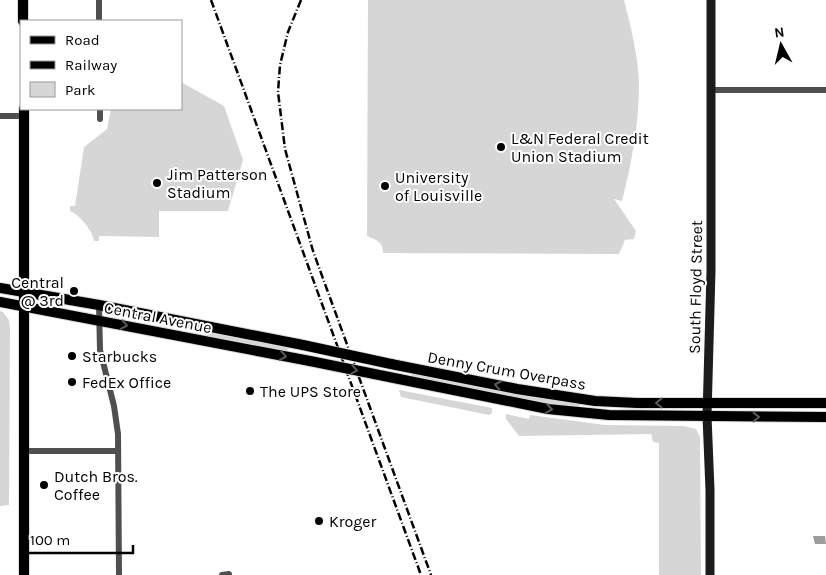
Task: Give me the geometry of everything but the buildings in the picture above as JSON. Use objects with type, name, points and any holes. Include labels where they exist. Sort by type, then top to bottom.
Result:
[{"type":"main road","points":[[23,0],[23,20]]},
{"type":"main road","points":[[24,112],[24,575]]},
{"type":"main road","name":"Central Avenue","points":[[0,288],[99,305],[303,345]]},
{"type":"main road","name":"Central Avenue","points":[[0,302],[310,362]]},
{"type":"main road","name":"Denny Crum Overpass","points":[[303,345],[517,389],[587,400],[638,403],[708,403]]},
{"type":"main road","name":"Denny Crum Overpass","points":[[310,362],[548,409],[609,414],[707,416]]},
{"type":"main road","points":[[708,403],[826,403]]},
{"type":"main road","points":[[707,416],[826,417]]},
{"type":"street","points":[[99,0],[99,20]]},
{"type":"street","name":"South Floyd Street","points":[[710,575],[710,490],[707,416],[711,271],[711,0]]},
{"type":"street","points":[[711,90],[826,90]]},
{"type":"street","points":[[100,110],[100,119]]},
{"type":"street","points":[[0,116],[24,112]]},
{"type":"street","points":[[99,305],[100,350],[114,406],[118,451],[119,575]]},
{"type":"street","points":[[24,451],[118,451]]},
{"type":"green space","name":"L&N Federal Credit Union Stadium","points":[[368,0],[624,0],[636,52],[639,98],[632,157],[626,186],[622,201],[614,199],[636,231],[634,239],[625,240],[619,254],[383,253],[379,242],[367,236]]},
{"type":"green space","name":"Jim Patterson Stadium","points":[[182,83],[224,106],[243,160],[228,211],[159,211],[159,237],[99,236],[99,241],[94,241],[85,223],[70,211],[70,206],[75,206],[84,147],[107,129],[111,110],[182,110]]},
{"type":"green space","points":[[0,311],[9,320],[10,329],[9,505],[0,506]]},
{"type":"green space","points":[[205,331],[288,347],[287,352],[204,336]]},
{"type":"green space","points":[[412,373],[533,397],[580,404],[580,408],[555,406],[411,378]]},
{"type":"green space","points":[[399,390],[492,408],[492,413],[489,415],[401,397]]},
{"type":"green space","points":[[506,414],[529,419],[530,415],[605,425],[683,426],[696,429],[700,437],[701,575],[659,575],[659,443],[653,442],[651,434],[519,436],[506,419]]},
{"type":"shaded area","points":[[813,536],[825,536],[826,544],[815,544]]},
{"type":"railway","points":[[211,0],[421,575]]},
{"type":"railway","points":[[301,0],[288,32],[280,65],[278,92],[285,149],[313,251],[431,575]]},
{"type":"place","name":"L&N Federal Credit Union Stadium","points":[[501,147]]},
{"type":"place","name":"Jim Patterson Stadium","points":[[157,183]]},
{"type":"place","name":"University of Louisville","points":[[385,186]]},
{"type":"place","name":"Central @ 3rd","points":[[74,291]]},
{"type":"place","name":"Starbucks","points":[[72,356]]},
{"type":"place","name":"FedEx Office","points":[[72,382]]},
{"type":"place","name":"The UPS Store","points":[[250,391]]},
{"type":"place","name":"Dutch Bros. Coffee","points":[[44,485]]},
{"type":"place","name":"Kroger","points":[[319,521]]}]
